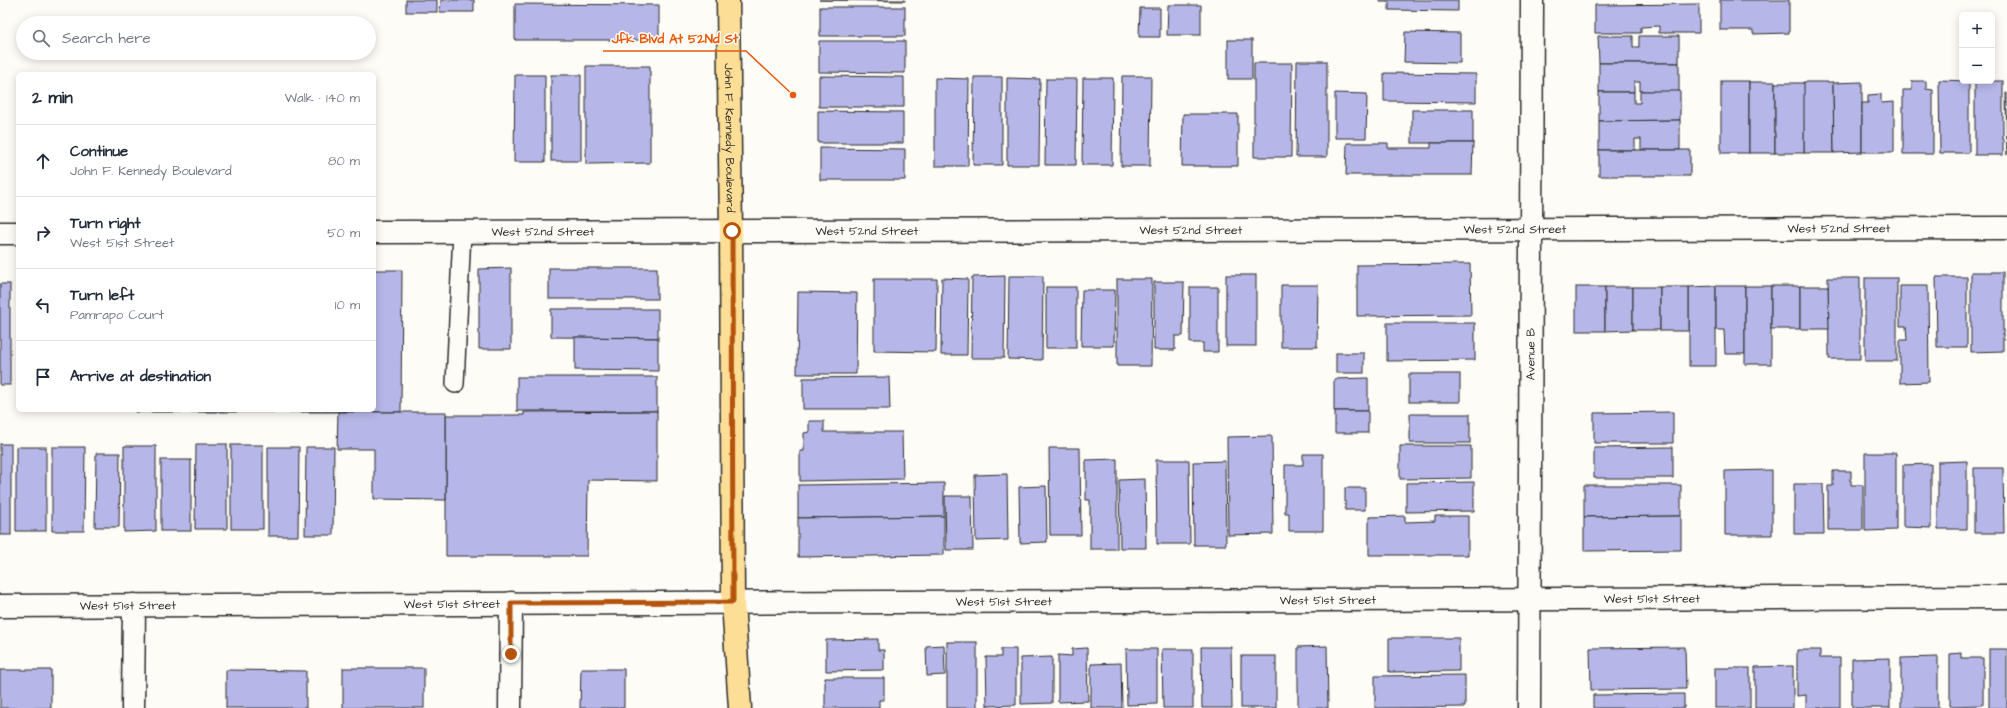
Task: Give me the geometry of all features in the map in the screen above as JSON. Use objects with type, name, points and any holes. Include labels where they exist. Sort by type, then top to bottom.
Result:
[{"type":"main road","name":"John F. Kennedy Boulevard","points":[[728,0],[732,231],[733,602],[740,708]]},
{"type":"street","name":"Avenue B","points":[[1529,708],[1532,0]]},
{"type":"street","name":"West 52nd Street","points":[[376,232],[2007,228]]},
{"type":"street","points":[[0,233],[16,232]]},
{"type":"street","name":"West 51st Street","points":[[0,606],[2007,597]]},
{"type":"street","points":[[510,708],[511,603]]},
{"type":"street","points":[[133,708],[134,605]]},
{"type":"lane","points":[[455,384],[462,232]]},
{"type":"building","points":[[406,0],[437,0],[437,12],[406,12]]},
{"type":"building","points":[[441,0],[474,0],[474,12],[440,12]]},
{"type":"building","points":[[819,0],[905,0],[905,1]]},
{"type":"building","points":[[1380,0],[1458,0],[1458,11],[1389,10],[1389,2],[1380,2]]},
{"type":"building","points":[[1720,0],[1789,0],[1789,33],[1753,34],[1753,30],[1720,30]]},
{"type":"building","points":[[515,4],[659,5],[659,40],[515,40]]},
{"type":"building","points":[[1699,4],[1699,33],[1659,33],[1659,26],[1641,27],[1641,33],[1595,33],[1595,5]]},
{"type":"building","points":[[1168,5],[1201,5],[1201,35],[1167,35]]},
{"type":"building","points":[[820,7],[905,7],[905,36],[820,36]]},
{"type":"building","points":[[1140,8],[1160,8],[1160,37],[1139,37]]},
{"type":"building","points":[[1405,32],[1460,33],[1460,63],[1404,62]]},
{"type":"building","points":[[1598,36],[1633,36],[1633,47],[1639,47],[1639,36],[1679,36],[1679,63],[1599,63]]},
{"type":"building","points":[[1228,40],[1252,40],[1252,79],[1228,79]]},
{"type":"building","points":[[819,41],[905,41],[905,73],[819,72]]},
{"type":"building","points":[[1297,61],[1327,61],[1327,157],[1296,157]]},
{"type":"building","points":[[1254,63],[1292,63],[1291,157],[1254,157]]},
{"type":"building","points":[[1599,63],[1679,63],[1679,92],[1640,91],[1640,82],[1634,82],[1634,92],[1599,92]]},
{"type":"building","points":[[586,66],[650,66],[650,163],[586,164]]},
{"type":"building","points":[[1384,73],[1476,74],[1476,102],[1384,101]]},
{"type":"building","points":[[515,75],[545,75],[545,162],[514,162]]},
{"type":"building","points":[[551,75],[581,75],[581,161],[551,161]]},
{"type":"building","points":[[819,76],[904,77],[904,107],[819,107]]},
{"type":"building","points":[[1122,76],[1151,76],[1150,166],[1121,166]]},
{"type":"building","points":[[974,77],[1002,77],[1002,165],[973,165]]},
{"type":"building","points":[[935,78],[969,79],[968,166],[935,166]]},
{"type":"building","points":[[1007,78],[1040,79],[1039,165],[1007,165]]},
{"type":"building","points":[[1083,78],[1113,78],[1112,165],[1082,165]]},
{"type":"building","points":[[1046,79],[1077,79],[1076,165],[1045,165]]},
{"type":"building","points":[[1939,80],[1959,81],[1959,84],[1969,84],[1969,153],[1940,153]]},
{"type":"building","points":[[1721,81],[1749,81],[1749,153],[1721,153]]},
{"type":"building","points":[[1912,81],[1926,81],[1926,89],[1933,90],[1933,154],[1903,154],[1903,90],[1912,90]]},
{"type":"building","points":[[1995,81],[2003,81],[2003,155],[1975,155],[1975,84],[1995,84]]},
{"type":"building","points":[[1749,82],[1775,82],[1775,153],[1749,153]]},
{"type":"building","points":[[1803,82],[1833,82],[1834,153],[1804,153]]},
{"type":"building","points":[[1862,82],[1862,152],[1834,153],[1833,83]]},
{"type":"building","points":[[1775,83],[1804,83],[1804,153],[1775,153]]},
{"type":"building","points":[[1640,91],[1680,91],[1680,120],[1599,121],[1599,92],[1634,92],[1634,103],[1640,103]]},
{"type":"building","points":[[1335,93],[1367,94],[1366,138],[1335,138]]},
{"type":"building","points":[[2006,93],[2007,93],[2007,155]]},
{"type":"building","points":[[1881,94],[1881,103],[1894,102],[1894,152],[1862,152],[1862,103],[1868,103],[1868,95]]},
{"type":"building","points":[[1412,110],[1473,110],[1473,143],[1412,143]]},
{"type":"building","points":[[818,111],[903,112],[903,143],[818,143]]},
{"type":"building","points":[[1183,114],[1238,114],[1238,166],[1182,166]]},
{"type":"building","points":[[1680,120],[1680,150],[1641,150],[1641,139],[1635,139],[1635,150],[1599,150],[1599,121]]},
{"type":"building","points":[[1347,143],[1388,143],[1388,148],[1431,148],[1431,143],[1473,143],[1472,175],[1346,175]]},
{"type":"building","points":[[820,148],[905,149],[905,180],[820,180]]},
{"type":"building","points":[[1599,150],[1690,150],[1690,176],[1599,176]]},
{"type":"building","points":[[1470,264],[1471,315],[1357,316],[1357,265]]},
{"type":"building","points":[[511,268],[511,349],[479,349],[479,269]]},
{"type":"building","points":[[549,268],[657,268],[657,299],[549,299]]},
{"type":"building","points":[[376,270],[402,270],[401,412],[376,412]]},
{"type":"building","points":[[1971,272],[2003,272],[2003,351],[1971,352]]},
{"type":"building","points":[[1226,275],[1256,275],[1256,346],[1226,346]]},
{"type":"building","points":[[1005,276],[1004,358],[971,358],[972,277]]},
{"type":"building","points":[[1009,276],[1043,276],[1042,360],[1008,359]]},
{"type":"building","points":[[1936,277],[1967,277],[1967,347],[1937,347]]},
{"type":"building","points":[[942,278],[968,279],[967,355],[941,355]]},
{"type":"building","points":[[1828,278],[1860,278],[1860,359],[1829,359]]},
{"type":"building","points":[[1865,278],[1897,278],[1897,361],[1865,361]]},
{"type":"building","points":[[874,279],[937,279],[936,352],[874,351]]},
{"type":"building","points":[[1117,279],[1152,279],[1151,366],[1117,366]]},
{"type":"building","points":[[1154,282],[1184,282],[1183,336],[1175,336],[1175,350],[1154,350]]},
{"type":"building","points":[[0,284],[10,284],[10,385],[0,385]]},
{"type":"building","points":[[1281,285],[1318,285],[1317,347],[1281,347]]},
{"type":"building","points":[[1716,286],[1716,366],[1689,366],[1689,287]]},
{"type":"building","points":[[1716,286],[1745,286],[1745,354],[1725,354],[1724,330],[1716,330]]},
{"type":"building","points":[[1745,286],[1771,286],[1771,364],[1745,364]]},
{"type":"building","points":[[1771,286],[1800,286],[1800,329],[1771,329]]},
{"type":"building","points":[[1800,286],[1828,286],[1829,329],[1800,329]]},
{"type":"building","points":[[1900,286],[1928,286],[1929,382],[1900,383],[1900,340],[1907,340],[1906,326],[1900,326]]},
{"type":"building","points":[[1046,287],[1076,287],[1076,348],[1046,348]]},
{"type":"building","points":[[1190,287],[1218,287],[1218,352],[1203,352],[1203,343],[1190,343]]},
{"type":"building","points":[[1576,287],[1605,287],[1605,331],[1576,331]]},
{"type":"building","points":[[1605,287],[1633,287],[1633,330],[1605,331]]},
{"type":"building","points":[[1633,287],[1660,287],[1660,330],[1633,330]]},
{"type":"building","points":[[1660,287],[1689,287],[1689,331],[1660,331]]},
{"type":"building","points":[[1082,290],[1115,290],[1114,346],[1081,346]]},
{"type":"building","points":[[798,292],[857,293],[856,374],[797,374]]},
{"type":"building","points":[[551,309],[658,309],[658,338],[551,337]]},
{"type":"building","points":[[1387,323],[1475,323],[1475,360],[1387,361]]},
{"type":"building","points":[[575,337],[658,338],[658,371],[575,370]]},
{"type":"building","points":[[1336,353],[1364,353],[1364,373],[1336,373]]},
{"type":"building","points":[[1409,374],[1460,374],[1460,402],[1409,402]]},
{"type":"building","points":[[517,377],[657,377],[657,411],[517,411]]},
{"type":"building","points":[[889,377],[890,409],[803,409],[803,378]]},
{"type":"building","points":[[1368,378],[1368,411],[1334,411],[1334,379]]},
{"type":"building","points":[[657,411],[657,481],[588,480],[587,556],[446,556],[446,415],[524,415],[524,412]]},
{"type":"building","points":[[1335,411],[1368,411],[1368,433],[1335,433]]},
{"type":"building","points":[[338,412],[446,412],[446,500],[374,499],[374,449],[337,449]]},
{"type":"building","points":[[1673,412],[1673,443],[1594,443],[1594,413]]},
{"type":"building","points":[[1410,414],[1470,414],[1470,443],[1410,443]]},
{"type":"building","points":[[809,421],[824,421],[824,432],[902,432],[903,479],[800,481],[800,451],[804,451],[804,433],[809,432]]},
{"type":"building","points":[[1272,436],[1273,534],[1228,535],[1227,437]]},
{"type":"building","points":[[0,444],[11,444],[11,535],[0,535]]},
{"type":"building","points":[[196,444],[227,444],[227,529],[195,529]]},
{"type":"building","points":[[231,445],[263,445],[263,529],[231,529]]},
{"type":"building","points":[[124,446],[156,446],[156,531],[124,532]]},
{"type":"building","points":[[1400,446],[1471,446],[1471,478],[1400,479]]},
{"type":"building","points":[[16,447],[46,447],[46,531],[16,531]]},
{"type":"building","points":[[52,447],[85,447],[84,531],[52,531]]},
{"type":"building","points":[[268,447],[299,447],[298,536],[268,536]]},
{"type":"building","points":[[306,447],[334,447],[333,535],[305,535]]},
{"type":"building","points":[[1673,447],[1673,478],[1594,478],[1594,448]]},
{"type":"building","points":[[1049,448],[1080,448],[1081,535],[1050,535]]},
{"type":"building","points":[[96,453],[120,453],[119,527],[95,527]]},
{"type":"building","points":[[1865,453],[1896,453],[1896,530],[1865,531]]},
{"type":"building","points":[[1303,454],[1323,454],[1323,531],[1289,531],[1289,513],[1285,513],[1285,465],[1303,465]]},
{"type":"building","points":[[1117,459],[1117,549],[1090,549],[1090,500],[1086,500],[1086,460]]},
{"type":"building","points":[[161,460],[191,460],[191,531],[161,531]]},
{"type":"building","points":[[1156,460],[1189,460],[1190,544],[1157,544]]},
{"type":"building","points":[[1225,461],[1226,545],[1194,545],[1193,462]]},
{"type":"building","points":[[1967,461],[1967,529],[1938,529],[1938,462]]},
{"type":"building","points":[[1931,464],[1931,528],[1903,527],[1903,465]]},
{"type":"building","points":[[1974,468],[2003,468],[2004,533],[1974,533]]},
{"type":"building","points":[[1772,470],[1772,535],[1725,535],[1725,471]]},
{"type":"building","points":[[1833,471],[1851,471],[1851,485],[1863,485],[1863,530],[1828,530],[1828,486],[1833,486]]},
{"type":"building","points":[[1007,474],[1008,540],[976,541],[975,475]]},
{"type":"building","points":[[1145,479],[1146,548],[1120,548],[1119,480]]},
{"type":"building","points":[[1474,482],[1474,511],[1406,512],[1406,483]]},
{"type":"building","points":[[944,483],[944,516],[798,518],[798,485]]},
{"type":"building","points":[[1794,484],[1823,484],[1824,534],[1794,534]]},
{"type":"building","points":[[1584,485],[1681,485],[1681,516],[1584,517]]},
{"type":"building","points":[[1046,486],[1047,542],[1020,543],[1019,487]]},
{"type":"building","points":[[1345,488],[1365,488],[1365,510],[1345,510]]},
{"type":"building","points":[[945,496],[972,496],[973,550],[946,550]]},
{"type":"building","points":[[944,516],[944,555],[798,557],[798,518]]},
{"type":"building","points":[[1405,516],[1405,522],[1435,521],[1435,516],[1468,516],[1468,555],[1369,555],[1369,517]]},
{"type":"building","points":[[1681,516],[1681,550],[1584,551],[1584,517]]},
{"type":"building","points":[[1389,638],[1459,638],[1459,671],[1389,672]]},
{"type":"building","points":[[878,639],[878,650],[884,650],[884,670],[826,671],[826,640]]},
{"type":"building","points":[[947,642],[977,642],[977,708],[947,708]]},
{"type":"building","points":[[944,645],[945,675],[927,676],[926,646]]},
{"type":"building","points":[[1327,646],[1328,708],[1298,708],[1298,647]]},
{"type":"building","points":[[1201,647],[1231,647],[1232,708],[1202,708]]},
{"type":"building","points":[[1685,647],[1686,689],[1591,690],[1590,648]]},
{"type":"building","points":[[1087,648],[1088,701],[1058,702],[1058,655],[1072,656],[1072,649]]},
{"type":"building","points":[[1001,649],[1016,649],[1016,705],[987,706],[986,657],[1001,657]]},
{"type":"building","points":[[1126,649],[1157,649],[1157,704],[1127,705]]},
{"type":"building","points":[[1162,649],[1193,649],[1193,708],[1163,708]]},
{"type":"building","points":[[1989,649],[2007,649],[2007,708],[1989,708]]},
{"type":"building","points":[[1797,650],[1820,650],[1820,658],[1840,658],[1840,708],[1806,708],[1806,695],[1797,696]]},
{"type":"building","points":[[1961,653],[1961,658],[1983,658],[1983,705],[1950,706],[1950,654]]},
{"type":"building","points":[[1241,656],[1276,656],[1276,708],[1241,708]]},
{"type":"building","points":[[1052,657],[1052,703],[1021,704],[1021,658]]},
{"type":"building","points":[[1938,657],[1938,708],[1901,708],[1901,658]]},
{"type":"building","points":[[1890,658],[1890,708],[1852,708],[1852,659]]},
{"type":"building","points":[[1121,663],[1122,708],[1091,708],[1091,664]]},
{"type":"building","points":[[1793,666],[1793,708],[1755,708],[1755,667]]},
{"type":"building","points":[[343,668],[424,668],[424,708],[343,708]]},
{"type":"building","points":[[1715,668],[1750,668],[1750,708],[1715,708]]},
{"type":"building","points":[[581,669],[624,669],[624,708],[580,708]]},
{"type":"building","points":[[0,670],[51,670],[51,708],[0,708]]},
{"type":"building","points":[[226,670],[306,671],[306,708],[226,708]]},
{"type":"building","points":[[1465,675],[1465,707],[1375,708],[1375,676]]},
{"type":"building","points":[[825,678],[884,678],[884,700],[879,700],[879,708],[825,708]]},
{"type":"building","points":[[1684,694],[1684,708],[1593,708],[1593,695]]},
{"type":"place","name":"Jfk Blvd At 52Nd St","points":[[793,95]]},
{"type":"route","points":[[511,654],[511,603],[733,602],[732,231]]}]
